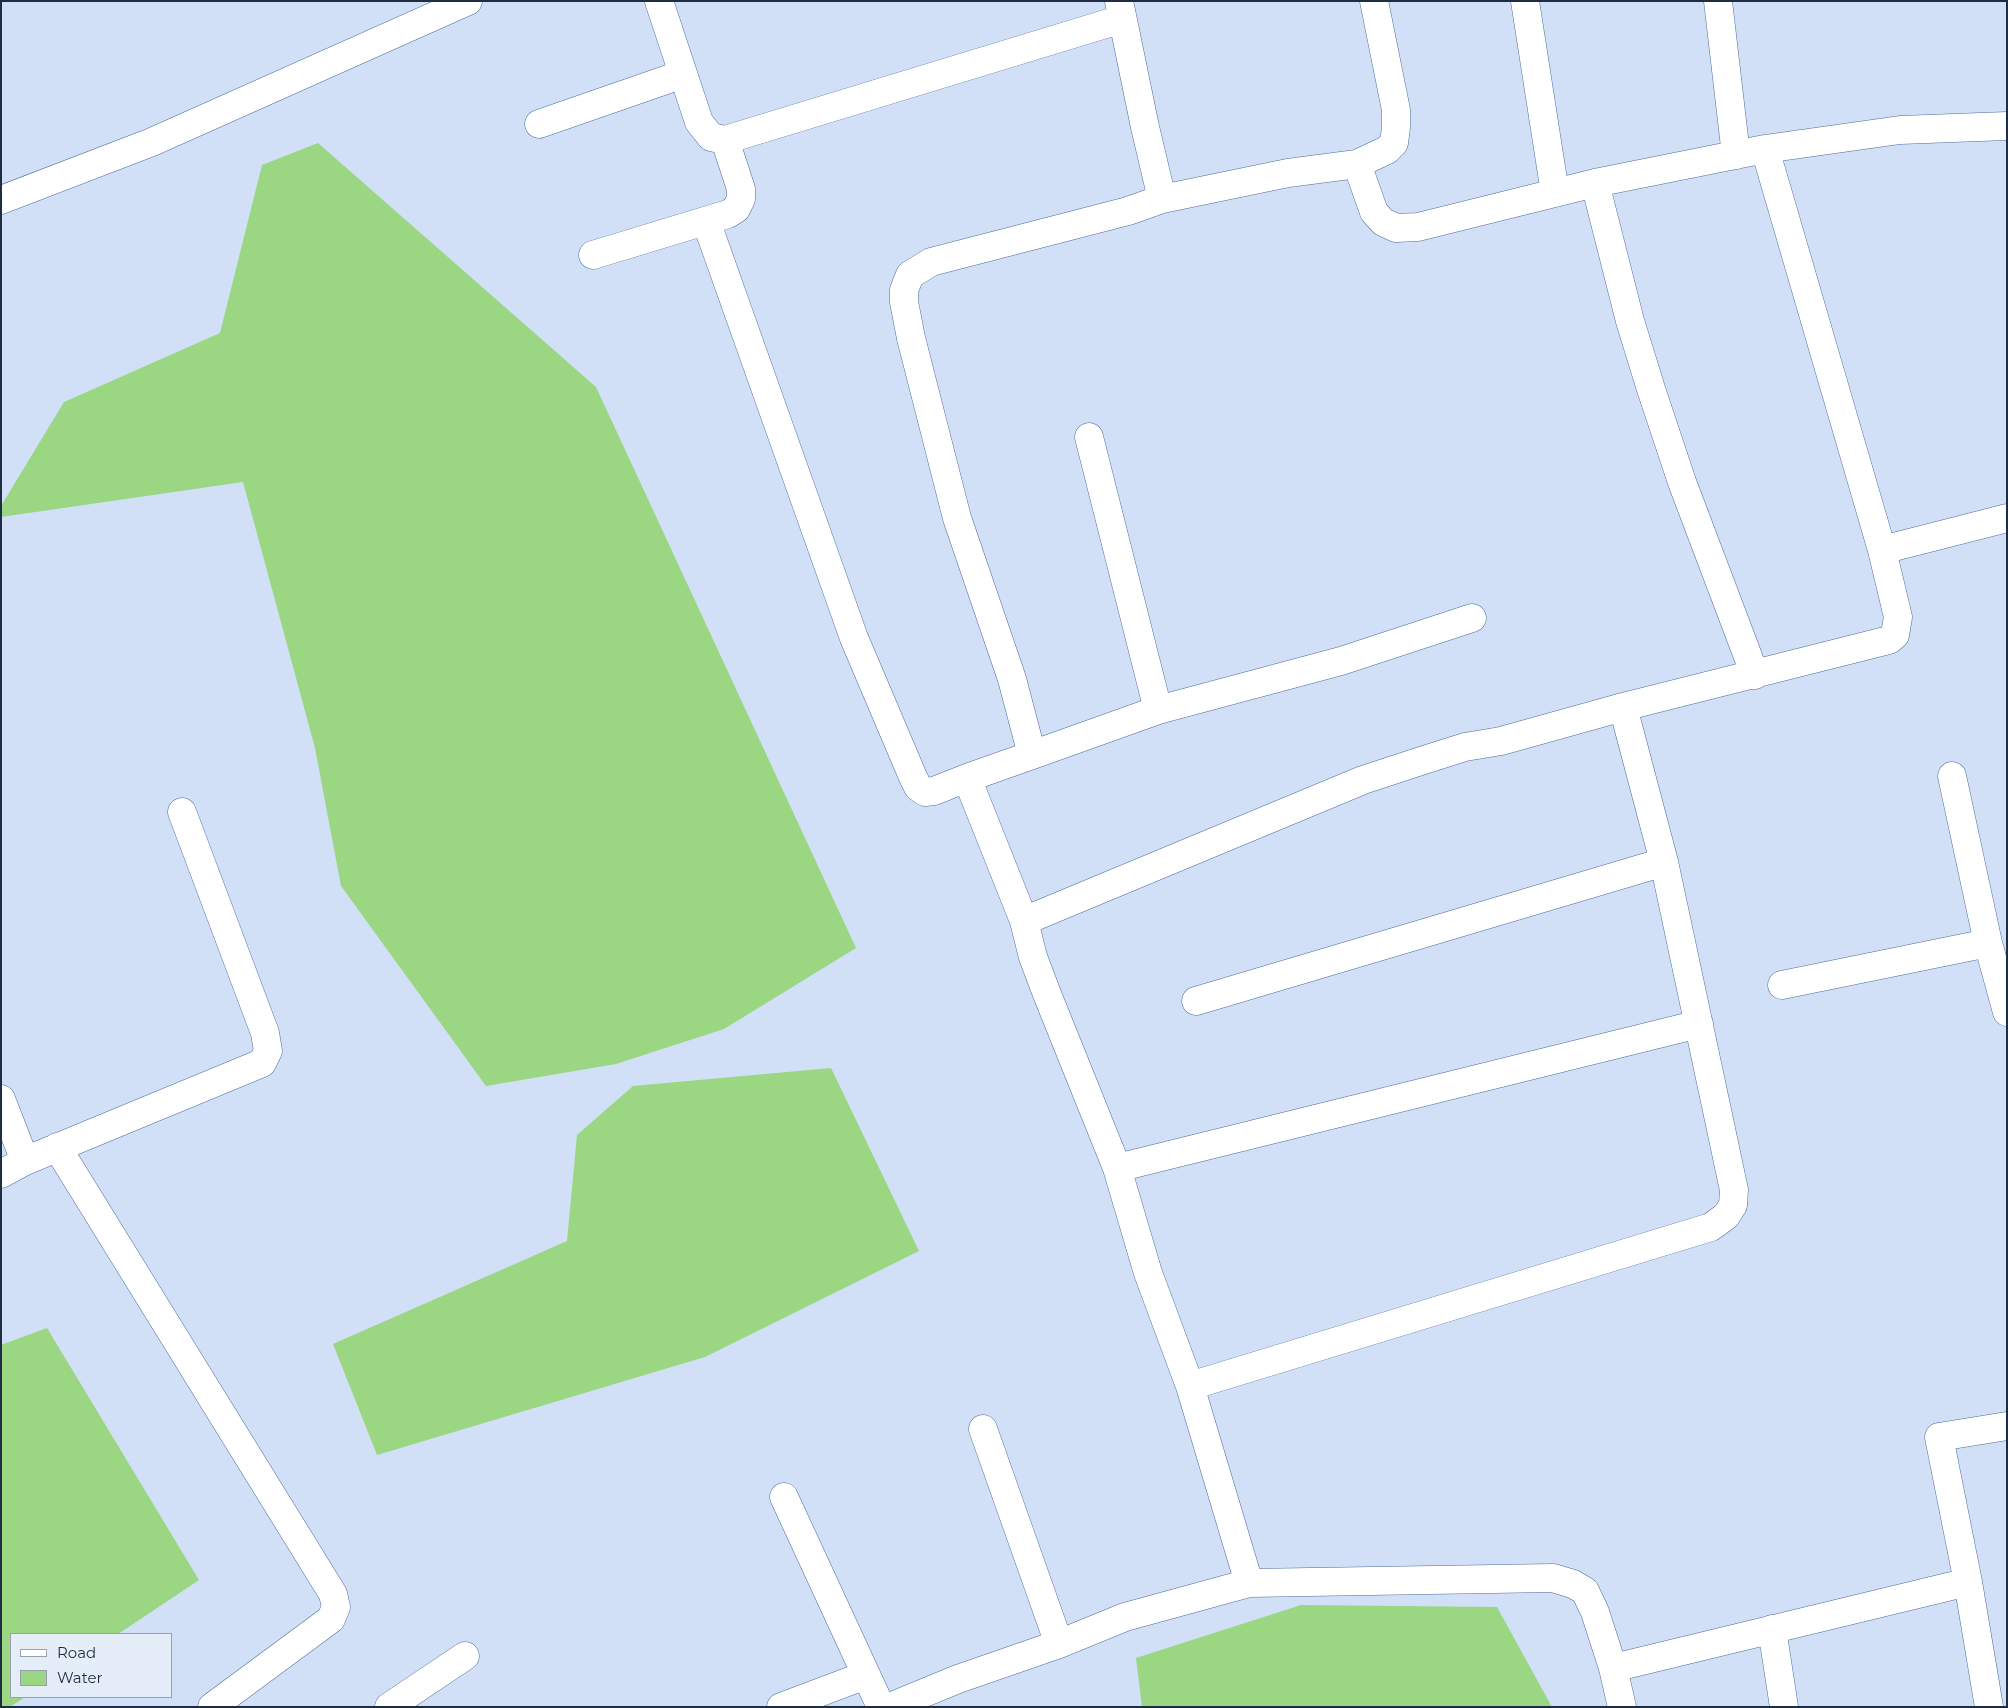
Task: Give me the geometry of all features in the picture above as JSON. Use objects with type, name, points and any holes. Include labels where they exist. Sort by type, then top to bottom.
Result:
[{"type":"street","points":[[1,200],[152,142],[468,1]]},
{"type":"street","points":[[659,1],[699,122],[711,137],[726,140],[1121,10],[1162,199]]},
{"type":"street","points":[[1032,755],[1012,679],[952,500],[911,338],[904,290],[910,275],[918,268],[931,262],[1110,216],[1162,199],[1288,173],[1357,164],[1387,150],[1394,143],[1396,110],[1374,1]]},
{"type":"street","points":[[1525,1],[1555,192]]},
{"type":"street","points":[[1718,1],[1736,155]]},
{"type":"street","points":[[540,124],[683,74]]},
{"type":"street","points":[[1357,164],[1374,212],[1382,222],[1396,228],[1418,227],[1595,183],[1765,149],[1900,130],[2007,126]]},
{"type":"street","points":[[593,255],[728,214],[736,209],[741,199],[741,190],[726,140]]},
{"type":"street","points":[[1024,920],[1363,780],[1465,747],[1501,740],[1623,707],[1871,647],[1890,640],[1895,635],[1898,617],[1882,550],[1765,149]]},
{"type":"street","points":[[1595,183],[1630,321],[1654,398],[1682,482],[1755,675]]},
{"type":"street","points":[[706,221],[854,638],[913,777],[918,787],[925,792],[934,791],[1158,710],[1341,661],[1472,618]]},
{"type":"street","points":[[1089,437],[1158,710]]},
{"type":"street","points":[[1882,550],[2007,518]]},
{"type":"street","points":[[1190,1386],[1711,1227],[1726,1216],[1733,1205],[1734,1190],[1664,862],[1623,707]]},
{"type":"street","points":[[1952,776],[1988,943],[2007,1012]]},
{"type":"street","points":[[967,778],[1024,920],[1033,957],[1047,994],[1117,1168],[1148,1273],[1190,1386],[1249,1583]]},
{"type":"street","points":[[1,1174],[24,1161],[262,1063],[268,1051],[265,1033],[182,812]]},
{"type":"street","points":[[1196,1001],[1664,862]]},
{"type":"street","points":[[1782,985],[1988,943]]},
{"type":"street","points":[[1117,1168],[1698,1024]]},
{"type":"street","points":[[1,1099],[24,1161]]},
{"type":"street","points":[[57,1147],[333,1594],[336,1607],[331,1619],[212,1707]]},
{"type":"street","points":[[1989,1707],[1968,1582],[1939,1437],[2007,1426]]},
{"type":"street","points":[[982,1430],[1059,1644]]},
{"type":"street","points":[[784,1497],[881,1707]]},
{"type":"street","points":[[890,1707],[958,1679],[1059,1644],[1125,1617],[1249,1583],[1553,1578],[1573,1584],[1585,1591],[1595,1612],[1613,1668],[1622,1707]]},
{"type":"street","points":[[1613,1668],[1968,1582]]},
{"type":"street","points":[[1772,1630],[1784,1707]]},
{"type":"street","points":[[389,1707],[465,1656]]},
{"type":"street","points":[[781,1707],[866,1675]]},
{"type":"water","points":[[318,143],[596,387],[856,948],[724,1029],[616,1064],[486,1086],[341,886],[315,748],[243,482],[1,517],[1,506],[64,402],[220,333],[262,165]]},
{"type":"water","points":[[831,1068],[919,1251],[705,1357],[377,1455],[333,1344],[567,1241],[577,1135],[633,1086]]},
{"type":"water","points":[[47,1328],[199,1580],[120,1633],[10,1633],[10,1698],[24,1698],[10,1707],[1,1707],[1,1345]]},
{"type":"water","points":[[1301,1605],[1497,1607],[1552,1707],[1142,1707],[1136,1658]]}]
